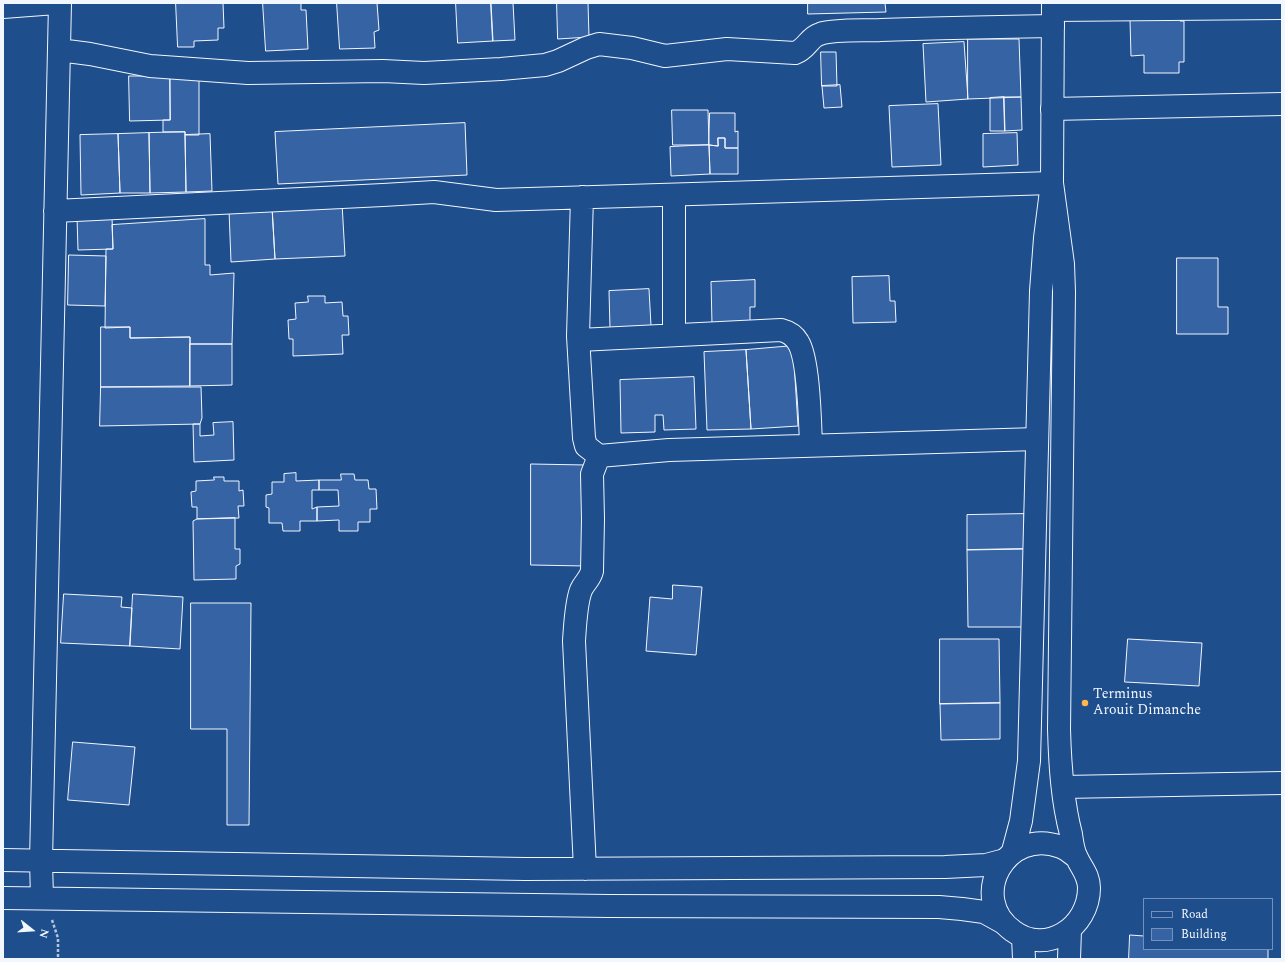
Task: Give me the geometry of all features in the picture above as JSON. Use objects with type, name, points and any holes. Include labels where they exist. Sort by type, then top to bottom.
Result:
[{"type":"street","points":[[11,6],[56,3]]},
{"type":"street","points":[[42,898],[21,860],[55,211],[60,3]]},
{"type":"street","points":[[59,50],[90,54],[150,66],[248,73],[383,71],[424,73],[545,65],[599,44],[632,48],[665,56],[727,49],[794,53],[801,51],[811,39],[820,34],[826,33],[937,28],[1053,13],[1282,8]]},
{"type":"street","points":[[1052,183],[1063,264],[1064,292],[1059,729],[1060,759],[1067,821],[1076,857],[1085,871],[1089,887],[1088,903],[1081,918],[1070,930],[1056,938],[1039,940],[1023,937],[1012,931],[1004,923],[996,911],[993,898],[993,884],[997,871],[1009,856],[1021,821],[1029,761],[1043,266],[1052,183],[1053,13]]},
{"type":"street","points":[[1052,109],[1282,104]]},
{"type":"street","points":[[55,211],[434,192],[496,200],[1052,183]]},
{"type":"street","points":[[674,195],[674,335]]},
{"type":"street","points":[[582,197],[579,340],[584,438],[586,446],[599,456],[669,450],[1037,439]]},
{"type":"street","points":[[579,340],[781,330],[790,332],[798,341],[802,350],[806,371],[811,445]]},
{"type":"street","points":[[585,869],[574,640],[576,616],[581,590],[592,571],[592,474],[599,456]]},
{"type":"street","points":[[1063,787],[1282,783]]},
{"type":"street","points":[[21,860],[517,869],[944,867],[986,865],[1009,856],[1029,844],[1046,843],[1062,848],[1076,857]]},
{"type":"street","points":[[10,898],[609,906],[939,907],[984,912],[1004,923]]},
{"type":"street","points":[[1069,959],[1070,930]]},
{"type":"street","points":[[1023,937],[1024,959]]},
{"type":"path","points":[[42,898],[54,924],[58,938],[58,959]]},
{"type":"building","points":[[176,3],[223,3],[224,28],[218,28],[218,40],[194,41],[194,47],[178,47]]},
{"type":"building","points":[[263,3],[301,3],[301,10],[306,10],[308,49],[266,51]]},
{"type":"building","points":[[337,3],[377,3],[379,30],[374,32],[375,48],[340,49]]},
{"type":"building","points":[[456,3],[491,3],[493,41],[458,43]]},
{"type":"building","points":[[491,3],[513,3],[515,40],[493,41]]},
{"type":"building","points":[[557,3],[588,3],[589,37],[558,39]]},
{"type":"building","points":[[808,3],[885,3],[886,12],[808,14]]},
{"type":"building","points":[[1180,15],[1180,21],[1184,21],[1184,62],[1179,62],[1179,73],[1144,73],[1144,55],[1131,56],[1130,20]]},
{"type":"building","points":[[968,39],[1019,39],[1021,97],[968,99]]},
{"type":"building","points":[[964,42],[968,99],[926,102],[923,44]]},
{"type":"building","points":[[821,52],[836,52],[837,86],[822,86]]},
{"type":"building","points":[[129,76],[170,76],[170,120],[130,121]]},
{"type":"building","points":[[170,76],[199,76],[199,135],[185,135],[185,132],[163,132],[163,120],[170,120]]},
{"type":"building","points":[[840,85],[842,107],[824,108],[822,86]]},
{"type":"building","points":[[1004,97],[1005,131],[990,131],[990,98]]},
{"type":"building","points":[[1004,97],[1021,97],[1022,130],[1005,131]]},
{"type":"building","points":[[938,104],[941,165],[892,167],[889,106]]},
{"type":"building","points":[[672,110],[708,110],[709,145],[673,145]]},
{"type":"building","points":[[710,113],[735,113],[735,132],[738,131],[738,148],[725,148],[725,138],[718,138],[718,146],[709,145]]},
{"type":"building","points":[[465,123],[467,175],[278,184],[275,132]]},
{"type":"building","points":[[185,132],[186,192],[150,193],[149,133]]},
{"type":"building","points":[[149,133],[150,193],[120,193],[118,134]]},
{"type":"building","points":[[1017,133],[1018,165],[983,167],[983,134]]},
{"type":"building","points":[[118,134],[120,193],[81,195],[80,135]]},
{"type":"building","points":[[210,134],[212,191],[186,192],[185,135]]},
{"type":"building","points":[[718,138],[725,138],[725,148],[738,148],[738,174],[710,174],[709,145],[718,146]]},
{"type":"building","points":[[709,145],[710,174],[671,176],[670,147]]},
{"type":"building","points":[[342,203],[345,256],[275,259],[272,207]]},
{"type":"building","points":[[272,207],[275,259],[231,262],[229,210]]},
{"type":"building","points":[[112,216],[113,249],[78,250],[77,217]]},
{"type":"building","points":[[205,219],[205,265],[210,265],[210,275],[234,273],[232,344],[190,344],[190,337],[130,338],[130,327],[105,328],[106,249],[113,249],[112,225]]},
{"type":"building","points":[[69,255],[106,256],[105,306],[68,305]]},
{"type":"building","points":[[1177,258],[1218,258],[1218,307],[1228,307],[1228,334],[1177,334]]},
{"type":"building","points":[[889,276],[890,301],[895,301],[896,322],[853,323],[852,277]]},
{"type":"building","points":[[755,280],[755,307],[750,307],[750,323],[712,324],[711,282]]},
{"type":"building","points":[[649,289],[651,326],[610,328],[609,291]]},
{"type":"building","points":[[308,296],[325,296],[325,303],[342,302],[343,316],[348,316],[349,335],[342,335],[343,354],[293,356],[293,339],[289,339],[288,320],[296,319],[295,303],[308,302]]},
{"type":"building","points":[[101,327],[130,327],[130,338],[190,337],[190,386],[101,387]]},
{"type":"building","points":[[190,344],[232,344],[232,385],[190,386]]},
{"type":"building","points":[[793,346],[798,426],[751,429],[746,350]]},
{"type":"building","points":[[746,350],[751,429],[707,430],[704,352]]},
{"type":"building","points":[[694,377],[696,429],[664,430],[663,415],[655,415],[655,432],[621,433],[620,380]]},
{"type":"building","points":[[101,387],[201,387],[202,418],[200,424],[100,426]]},
{"type":"building","points":[[233,422],[234,460],[194,462],[193,424],[200,424],[200,436],[214,435],[213,423]]},
{"type":"building","points":[[531,464],[586,465],[585,566],[531,565]]},
{"type":"building","points":[[296,473],[296,481],[319,480],[319,490],[312,490],[312,509],[317,507],[317,521],[300,521],[300,531],[283,531],[282,523],[269,523],[269,508],[266,507],[266,495],[272,494],[272,482],[284,482],[284,474]]},
{"type":"building","points":[[341,474],[354,474],[355,480],[368,480],[369,489],[376,489],[377,509],[370,509],[370,522],[358,522],[358,531],[339,531],[339,520],[317,521],[317,507],[339,506],[338,490],[319,490],[319,480],[341,480]]},
{"type":"building","points":[[214,477],[224,477],[224,481],[239,481],[239,491],[243,490],[244,506],[238,506],[239,518],[197,519],[197,507],[192,507],[191,492],[196,491],[196,481],[214,480]]},
{"type":"building","points":[[1024,514],[1025,549],[967,550],[967,515]]},
{"type":"building","points":[[235,518],[235,549],[240,549],[240,564],[236,566],[236,579],[194,580],[193,521],[197,519]]},
{"type":"building","points":[[1025,549],[1024,627],[968,627],[967,550]]},
{"type":"building","points":[[673,585],[702,587],[696,655],[646,651],[650,597],[672,599]]},
{"type":"building","points":[[64,594],[122,597],[121,607],[132,608],[130,646],[61,643]]},
{"type":"building","points":[[133,594],[183,597],[180,649],[130,646]]},
{"type":"building","points":[[191,603],[251,603],[249,825],[227,825],[227,729],[191,729]]},
{"type":"building","points":[[940,639],[999,639],[1000,703],[940,704]]},
{"type":"building","points":[[1128,639],[1202,643],[1199,686],[1125,682]]},
{"type":"building","points":[[1000,703],[1000,739],[941,740],[940,704]]},
{"type":"building","points":[[73,742],[135,747],[129,805],[68,800]]},
{"type":"building","points":[[1130,935],[1143,936],[1143,950],[1268,950],[1268,959],[1129,959]]},
{"type":"place","name":"Terminus Arouit Dimanche","points":[[1085,703]]}]
